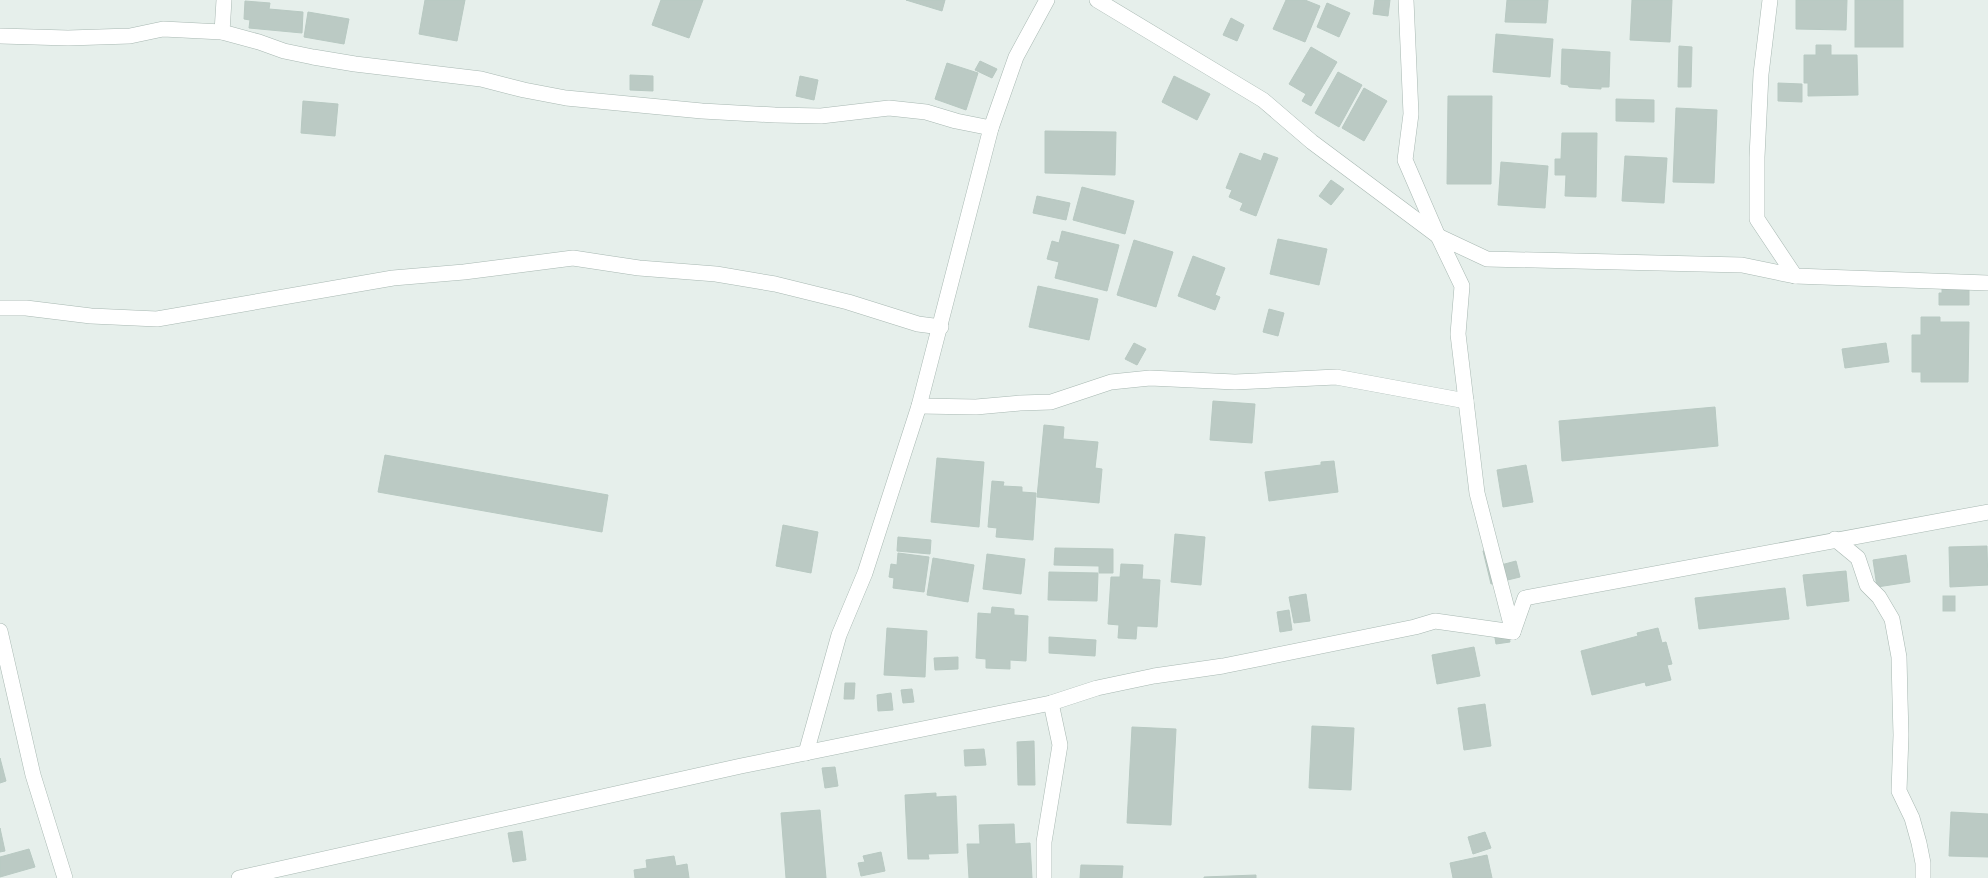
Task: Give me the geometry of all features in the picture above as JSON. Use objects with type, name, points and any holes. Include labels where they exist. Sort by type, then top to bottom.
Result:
[{"type":"street","points":[[222,32],[224,0]]},
{"type":"street","points":[[806,753],[839,635],[865,573],[919,406],[991,128],[1016,57],[1047,0]]},
{"type":"street","points":[[1097,0],[1263,100],[1312,142],[1438,236],[1488,259],[1742,265],[1796,276],[1988,283]]},
{"type":"street","points":[[1406,0],[1411,114],[1406,160],[1438,236],[1462,286],[1458,334],[1477,493],[1513,632]]},
{"type":"street","points":[[1770,0],[1762,74],[1757,157],[1757,219],[1796,276]]},
{"type":"street","points":[[0,36],[68,38],[130,36],[163,29],[222,32],[284,51],[313,57],[481,79],[566,98],[693,111],[775,115],[821,116],[889,108],[926,112],[956,121],[991,128]]},
{"type":"street","points":[[0,308],[26,308],[91,316],[157,320],[393,278],[503,268],[573,258],[639,268],[716,274],[775,284],[848,302],[918,324],[941,327]]},
{"type":"street","points":[[919,406],[976,408],[1051,402],[1110,382],[1150,378],[1235,382],[1336,377],[1466,401]]},
{"type":"street","points":[[1513,632],[1524,598],[1988,512]]},
{"type":"street","points":[[1835,539],[1858,558],[1867,585],[1879,597],[1892,620],[1899,656],[1901,735],[1899,791],[1912,818],[1919,842],[1923,863],[1923,878]]},
{"type":"street","points":[[239,878],[741,766],[1051,703],[1097,688],[1154,676],[1224,666],[1415,627],[1435,621],[1513,632]]},
{"type":"street","points":[[0,631],[33,774],[65,878]]},
{"type":"street","points":[[1044,878],[1044,842],[1060,745],[1051,703]]},
{"type":"building","points":[[425,0],[465,0],[457,41],[419,34]]},
{"type":"building","points":[[661,0],[703,0],[689,38],[652,25]]},
{"type":"building","points":[[906,0],[945,0],[942,11]]},
{"type":"building","points":[[1286,0],[1305,0],[1320,6],[1305,42],[1273,29]]},
{"type":"building","points":[[1375,0],[1390,0],[1388,16],[1373,14]]},
{"type":"building","points":[[1507,0],[1548,0],[1546,23],[1505,22]]},
{"type":"building","points":[[1632,0],[1672,0],[1670,42],[1630,40]]},
{"type":"building","points":[[1796,0],[1847,0],[1846,30],[1796,29]]},
{"type":"building","points":[[1855,0],[1903,0],[1903,47],[1855,47]]},
{"type":"building","points":[[245,1],[270,3],[269,9],[303,12],[302,33],[249,28],[250,20],[244,19]]},
{"type":"building","points":[[1327,3],[1350,13],[1339,37],[1317,27]]},
{"type":"building","points":[[308,12],[349,19],[344,44],[304,37]]},
{"type":"building","points":[[1231,18],[1244,25],[1237,41],[1223,35]]},
{"type":"building","points":[[1496,34],[1553,39],[1550,77],[1493,72]]},
{"type":"building","points":[[1816,45],[1831,45],[1831,55],[1857,55],[1858,95],[1808,96],[1808,83],[1804,83],[1804,55],[1816,55]]},
{"type":"building","points":[[1679,46],[1692,47],[1691,87],[1678,87]]},
{"type":"building","points":[[1311,47],[1337,62],[1311,106],[1302,101],[1306,94],[1289,84]]},
{"type":"building","points":[[1562,49],[1610,52],[1609,87],[1601,87],[1601,89],[1569,87],[1568,85],[1561,84]]},
{"type":"building","points":[[980,61],[997,69],[992,78],[975,70]]},
{"type":"building","points":[[947,63],[978,73],[966,110],[935,99]]},
{"type":"building","points":[[1338,72],[1362,85],[1339,127],[1315,113]]},
{"type":"building","points":[[630,75],[653,76],[653,91],[630,90]]},
{"type":"building","points":[[800,76],[818,80],[814,100],[796,96]]},
{"type":"building","points":[[1174,76],[1210,94],[1197,120],[1162,102]]},
{"type":"building","points":[[1778,83],[1802,84],[1802,102],[1778,101]]},
{"type":"building","points":[[1364,88],[1387,101],[1364,141],[1342,128]]},
{"type":"building","points":[[1448,96],[1492,96],[1491,184],[1447,184]]},
{"type":"building","points":[[1616,99],[1654,100],[1654,122],[1616,121]]},
{"type":"building","points":[[303,101],[338,104],[335,136],[301,133]]},
{"type":"building","points":[[1676,108],[1717,110],[1714,183],[1673,182]]},
{"type":"building","points":[[1045,131],[1116,132],[1115,175],[1045,173]]},
{"type":"building","points":[[1562,133],[1597,133],[1596,197],[1565,196],[1566,175],[1555,175],[1555,159],[1561,159]]},
{"type":"building","points":[[1240,153],[1261,161],[1264,153],[1278,158],[1256,216],[1240,210],[1243,203],[1229,197],[1232,190],[1226,188]]},
{"type":"building","points":[[1625,156],[1667,158],[1664,203],[1622,201]]},
{"type":"building","points":[[1501,162],[1548,166],[1545,208],[1498,205]]},
{"type":"building","points":[[1331,180],[1344,189],[1331,205],[1319,196]]},
{"type":"building","points":[[1082,187],[1134,201],[1125,234],[1073,220]]},
{"type":"building","points":[[1037,196],[1070,203],[1066,220],[1033,213]]},
{"type":"building","points":[[1062,231],[1119,245],[1107,291],[1055,278],[1059,262],[1047,259],[1052,241],[1059,243]]},
{"type":"building","points":[[1278,239],[1327,249],[1319,285],[1270,274]]},
{"type":"building","points":[[1134,240],[1173,252],[1156,307],[1117,295]]},
{"type":"building","points":[[1193,256],[1225,268],[1215,295],[1220,297],[1215,310],[1178,296]]},
{"type":"building","points":[[1942,285],[1969,285],[1969,305],[1939,305],[1939,293],[1942,293]]},
{"type":"building","points":[[1038,286],[1098,299],[1089,340],[1029,327]]},
{"type":"building","points":[[1269,309],[1284,313],[1278,336],[1263,332]]},
{"type":"building","points":[[1921,317],[1940,317],[1940,322],[1969,322],[1968,382],[1921,382],[1921,372],[1912,372],[1912,335],[1921,335]]},
{"type":"building","points":[[1134,343],[1146,349],[1137,365],[1125,359]]},
{"type":"building","points":[[1886,343],[1889,362],[1845,368],[1842,349]]},
{"type":"building","points":[[1213,401],[1255,404],[1252,443],[1210,440]]},
{"type":"building","points":[[1715,407],[1718,446],[1562,461],[1559,421]]},
{"type":"building","points":[[1044,425],[1064,427],[1063,439],[1098,442],[1095,468],[1102,469],[1099,503],[1037,497]]},
{"type":"building","points":[[385,455],[608,495],[602,532],[378,492]]},
{"type":"building","points":[[937,458],[984,462],[979,527],[931,522]]},
{"type":"building","points":[[1334,461],[1338,492],[1269,501],[1265,472],[1321,465],[1321,462]]},
{"type":"building","points":[[1526,465],[1533,502],[1503,507],[1497,470]]},
{"type":"building","points":[[992,481],[1004,482],[1003,486],[1022,487],[1022,492],[1036,493],[1033,540],[996,537],[997,528],[988,527]]},
{"type":"building","points":[[783,525],[818,532],[811,573],[776,566]]},
{"type":"building","points":[[1175,534],[1205,537],[1201,585],[1171,582]]},
{"type":"building","points":[[898,537],[931,540],[930,554],[897,551]]},
{"type":"building","points":[[1987,546],[1988,585],[1950,587],[1949,547]]},
{"type":"building","points":[[1055,548],[1113,549],[1113,573],[1099,573],[1099,566],[1054,565]]},
{"type":"building","points":[[1497,548],[1501,565],[1516,561],[1520,577],[1491,584],[1483,551]]},
{"type":"building","points":[[898,553],[929,557],[924,592],[893,588],[894,578],[889,577],[891,564],[897,565]]},
{"type":"building","points":[[987,554],[1025,559],[1021,594],[983,589]]},
{"type":"building","points":[[1906,555],[1910,582],[1877,587],[1873,560]]},
{"type":"building","points":[[933,558],[974,565],[968,602],[927,595]]},
{"type":"building","points":[[1121,564],[1143,565],[1142,579],[1160,580],[1157,627],[1137,626],[1136,639],[1118,638],[1119,625],[1108,624],[1111,577],[1120,577]]},
{"type":"building","points":[[1846,571],[1849,601],[1807,606],[1803,575]]},
{"type":"building","points":[[1049,572],[1098,573],[1097,601],[1048,600]]},
{"type":"building","points":[[1785,588],[1789,619],[1699,629],[1695,598]]},
{"type":"building","points":[[1306,594],[1310,621],[1294,623],[1289,597]]},
{"type":"building","points":[[1943,596],[1955,596],[1955,611],[1943,611]]},
{"type":"building","points":[[992,607],[1014,609],[1014,615],[1028,616],[1026,661],[1010,660],[1010,669],[986,668],[986,659],[976,658],[978,613],[991,614]]},
{"type":"building","points":[[1289,610],[1292,630],[1280,632],[1277,612]]},
{"type":"building","points":[[1507,623],[1510,642],[1496,644],[1493,626]]},
{"type":"building","points":[[887,628],[927,631],[925,677],[884,675]]},
{"type":"building","points":[[1658,628],[1662,643],[1666,642],[1672,664],[1667,665],[1671,680],[1646,686],[1645,682],[1592,695],[1581,651],[1638,636],[1637,633]]},
{"type":"building","points":[[1049,637],[1096,640],[1095,656],[1049,653]]},
{"type":"building","points":[[1474,647],[1480,676],[1437,684],[1432,655]]},
{"type":"building","points":[[958,657],[958,669],[935,670],[934,658]]},
{"type":"building","points":[[845,683],[855,683],[854,699],[844,699]]},
{"type":"building","points":[[912,689],[914,702],[903,703],[901,690]]},
{"type":"building","points":[[891,693],[893,710],[878,711],[877,695]]},
{"type":"building","points":[[1485,704],[1491,746],[1464,750],[1458,708]]},
{"type":"building","points":[[1312,726],[1354,728],[1351,790],[1309,788]]},
{"type":"building","points":[[1132,727],[1176,729],[1171,825],[1127,823]]},
{"type":"building","points":[[1034,741],[1035,785],[1018,785],[1017,742]]},
{"type":"building","points":[[984,749],[986,765],[965,766],[964,750]]},
{"type":"building","points":[[0,758],[6,781],[0,783]]},
{"type":"building","points":[[835,767],[838,786],[825,788],[822,768]]},
{"type":"building","points":[[936,793],[936,797],[956,796],[958,853],[928,854],[929,859],[908,859],[905,795]]},
{"type":"building","points":[[820,810],[826,878],[786,878],[781,813]]},
{"type":"building","points":[[1951,812],[1988,814],[1988,857],[1949,856]]},
{"type":"building","points":[[1014,824],[1015,844],[1030,843],[1032,878],[969,878],[967,844],[980,844],[979,825]]},
{"type":"building","points":[[0,828],[5,851],[0,852]]},
{"type":"building","points":[[522,831],[526,860],[513,862],[508,833]]},
{"type":"building","points":[[1485,832],[1491,848],[1473,854],[1468,837]]},
{"type":"building","points":[[29,849],[35,867],[0,877],[0,857]]},
{"type":"building","points":[[881,852],[885,871],[861,876],[858,863],[865,862],[863,856]]},
{"type":"building","points":[[1487,855],[1492,878],[1453,878],[1450,863]]},
{"type":"building","points":[[674,856],[676,866],[687,864],[689,878],[635,878],[634,870],[647,868],[646,860]]},
{"type":"building","points":[[1081,865],[1123,866],[1122,878],[1080,878]]},
{"type":"building","points":[[1256,875],[1256,878],[1204,878],[1204,877]]}]
